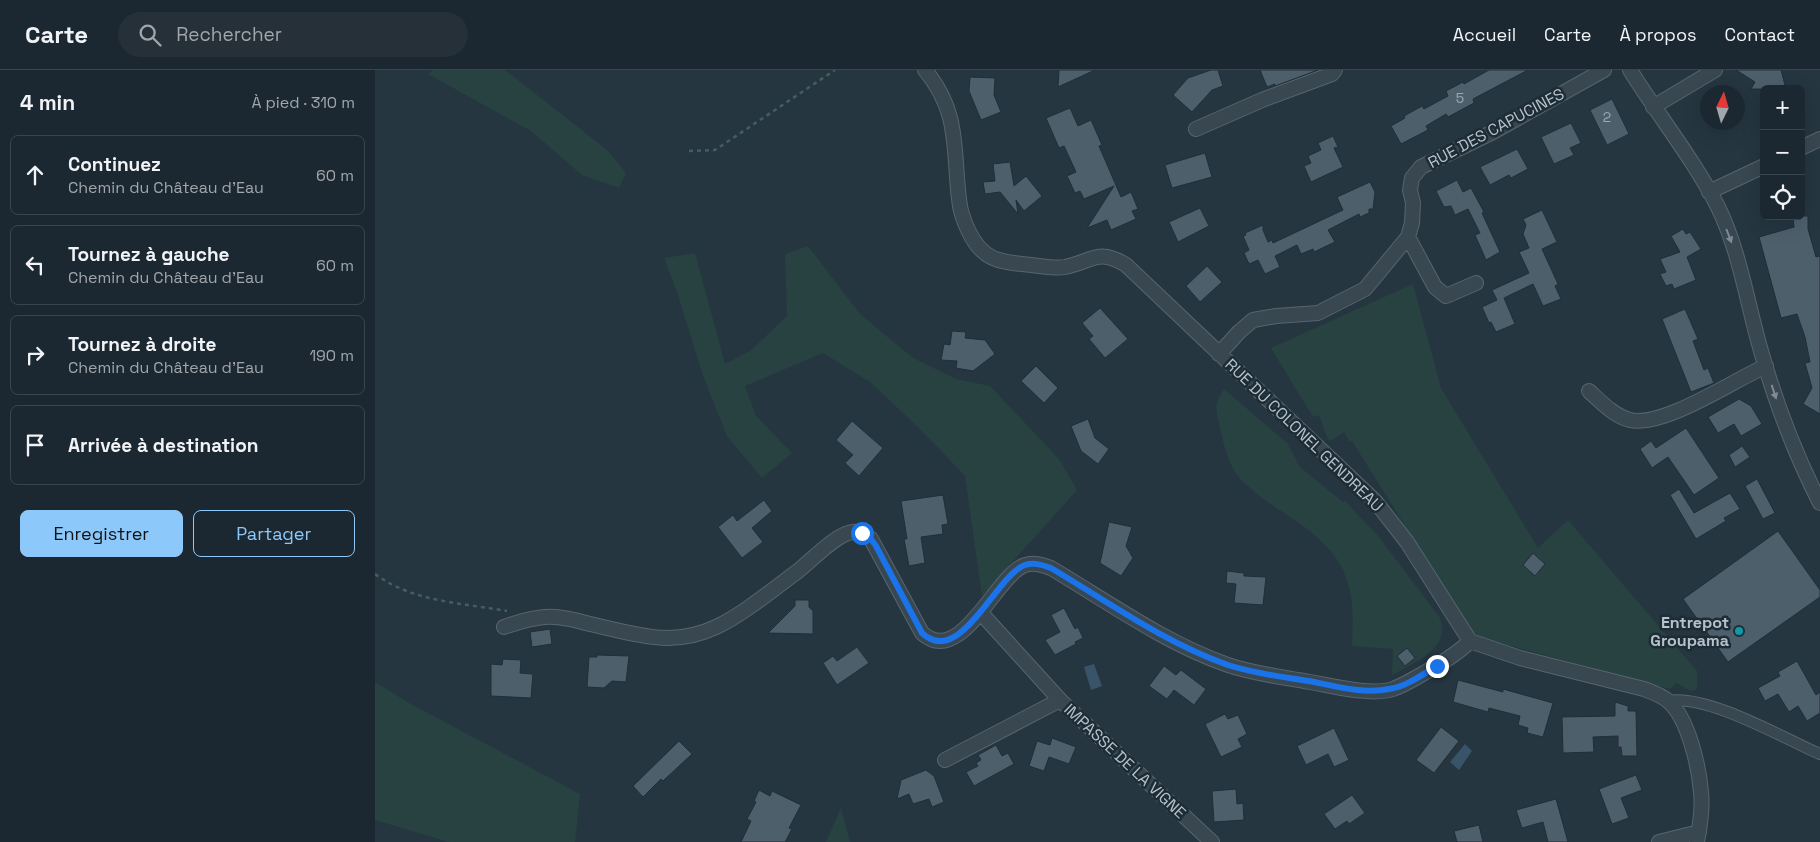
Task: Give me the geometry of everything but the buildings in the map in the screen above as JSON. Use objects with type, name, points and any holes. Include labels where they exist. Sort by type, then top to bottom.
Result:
[{"type":"street","name":"RUE DU COLONEL GENDREAU","points":[[925,70],[944,96],[949,110],[953,127],[959,202],[966,226],[975,245],[985,255],[999,261],[1064,267],[1098,256],[1107,256],[1126,264],[1375,501],[1407,542],[1470,641]]},
{"type":"street","points":[[1196,128],[1262,100],[1332,74],[1335,70]]},
{"type":"street","name":"RUE DES CAPUCINES","points":[[1219,354],[1253,320],[1276,316],[1318,313],[1365,289],[1408,237],[1412,223],[1413,204],[1409,190],[1412,178],[1421,167],[1493,132],[1604,70]]},
{"type":"street","points":[[1630,70],[1693,165],[1718,207],[1737,257],[1766,366],[1789,436],[1820,502]]},
{"type":"street","points":[[1653,107],[1715,70]]},
{"type":"street","points":[[1805,146],[1820,138]]},
{"type":"street","points":[[1709,192],[1760,168]]},
{"type":"street","points":[[1408,237],[1435,287],[1446,296],[1477,282]]},
{"type":"street","points":[[1589,391],[1612,411],[1628,419],[1641,422],[1658,418],[1682,408],[1766,366]]},
{"type":"street","points":[[504,627],[526,619],[546,617],[568,618],[667,639],[684,638],[716,627],[735,617],[837,539],[853,532],[862,533],[871,539],[922,633],[928,638],[937,641],[948,640],[959,634],[981,613],[1013,572],[1023,566],[1032,564],[1041,564],[1051,568],[1193,651],[1229,666],[1311,682],[1376,691],[1391,689],[1437,666],[1470,641],[1520,658],[1644,689],[1669,701],[1678,714],[1688,735],[1699,774],[1701,792],[1698,837],[1659,842]]},
{"type":"street","name":"IMPASSE DE LA VIGNE","points":[[981,613],[1061,700],[1212,842]]},
{"type":"street","name":"IMPASSE DE LA VIGNE","points":[[945,760],[1061,700]]},
{"type":"street","points":[[1669,701],[1676,700],[1716,706],[1820,754]]},
{"type":"path","points":[[689,151],[715,150],[835,70]]},
{"type":"path","points":[[375,574],[386,582],[420,596],[507,610]]},
{"type":"green space","points":[[433,70],[505,70],[606,149],[626,173],[619,188],[582,175],[531,131],[428,74]]},
{"type":"green space","points":[[808,246],[860,314],[913,358],[956,379],[990,386],[1059,459],[1077,490],[982,596],[965,476],[922,431],[870,382],[823,353],[745,386],[756,416],[792,453],[762,478],[727,436],[703,376],[678,295],[664,258],[695,253],[725,364],[750,351],[787,316],[785,254]]},
{"type":"green space","points":[[1413,284],[1441,388],[1538,548],[1568,520],[1697,671],[1697,689],[1691,691],[1676,683],[1670,689],[1474,636],[1352,441],[1350,442],[1344,432],[1330,441],[1319,415],[1313,417],[1271,348]]},
{"type":"green space","points":[[1224,389],[1288,444],[1300,467],[1343,502],[1345,501],[1379,537],[1440,618],[1442,629],[1440,638],[1428,654],[1420,660],[1392,675],[1393,649],[1352,646],[1352,602],[1344,571],[1338,561],[1319,539],[1243,482],[1231,464],[1224,446],[1217,412],[1218,399]]},
{"type":"green space","points":[[375,682],[409,703],[580,794],[575,842],[449,842],[375,820]]},
{"type":"green space","points":[[841,808],[850,842],[826,842]]},
{"type":"water","points":[[1094,664],[1102,686],[1091,690],[1084,667]]},
{"type":"water","points":[[1465,744],[1472,751],[1459,770],[1450,762]]},
{"type":"place","name":"Entrepot Groupama","points":[[1739,631]]},
{"type":"route","points":[[862,533],[871,539],[876,546],[922,633],[928,638],[937,641],[948,640],[959,634],[981,613],[1013,572],[1023,566],[1041,564],[1051,568],[1186,648],[1229,666],[1359,690],[1376,691],[1391,689],[1437,666]]}]
